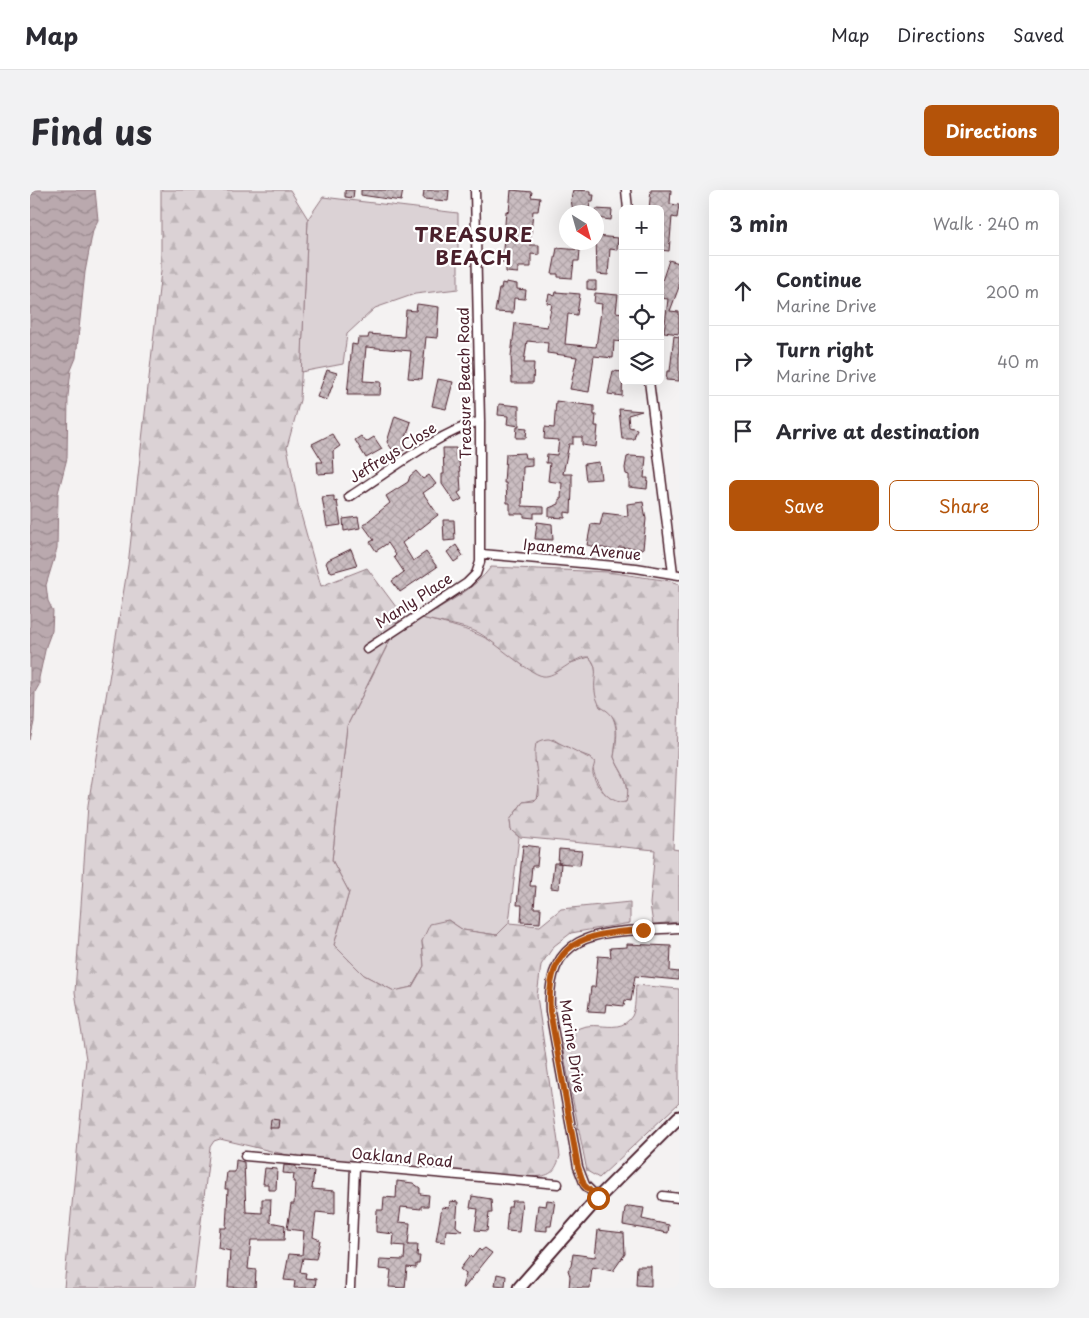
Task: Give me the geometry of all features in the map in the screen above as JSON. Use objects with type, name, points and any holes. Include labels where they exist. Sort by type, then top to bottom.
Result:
[{"type":"street","name":"Treasure Beach Road","points":[[475,190],[482,554],[476,574]]},
{"type":"street","points":[[626,190],[628,205]]},
{"type":"street","points":[[650,385],[676,574]]},
{"type":"street","name":"Jeffreys Close","points":[[349,497],[456,430],[480,421]]},
{"type":"street","name":"Ipanema Avenue","points":[[482,554],[676,574]]},
{"type":"street","name":"Manly Place","points":[[367,649],[467,583],[476,574]]},
{"type":"street","name":"Marine Drive","points":[[598,1198],[584,1185],[578,1167],[550,1011],[549,994],[552,975],[565,952],[590,937],[604,932],[679,928]]},
{"type":"street","points":[[519,1288],[598,1198],[679,1117]]},
{"type":"street","name":"Oakland Road","points":[[245,1156],[355,1168],[558,1184]]},
{"type":"street","points":[[350,1288],[355,1168]]},
{"type":"street","points":[[663,1196],[679,1198]]},
{"type":"green space","points":[[161,190],[290,190],[308,219],[300,400],[287,447],[298,504],[321,586],[367,568],[402,615],[347,726],[332,860],[349,892],[334,945],[364,975],[394,991],[412,987],[424,966],[422,941],[430,924],[448,920],[463,930],[497,935],[509,923],[540,926],[561,909],[630,902],[630,923],[571,933],[554,946],[541,965],[537,996],[560,1156],[555,1168],[549,1174],[529,1177],[296,1157],[220,1139],[214,1141],[210,1147],[193,1288],[64,1288],[86,1059],[75,992],[88,805],[128,565],[161,271]]},
{"type":"green space","points":[[323,197],[458,213],[458,289],[415,294],[375,308],[347,334],[343,364],[301,372],[308,219]]},
{"type":"green space","points":[[491,567],[608,572],[679,584],[679,705],[673,849],[679,850],[679,922],[653,924],[650,904],[655,850],[519,837],[511,830],[510,820],[523,802],[534,801],[539,796],[535,750],[536,743],[542,740],[548,739],[556,742],[595,762],[593,774],[598,785],[601,790],[616,801],[626,802],[628,789],[625,778],[614,757],[617,735],[615,722],[607,711],[600,707],[596,695],[595,669],[589,657],[577,660],[553,674],[543,676],[529,670],[479,633],[422,618],[468,589]]},
{"type":"green space","points":[[422,618],[452,625],[488,639],[523,666],[568,664],[589,657],[595,669],[595,691],[612,715],[616,728],[614,757],[625,778],[628,795],[627,802],[612,800],[601,788],[590,757],[568,749],[553,739],[535,761],[540,782],[537,799],[523,802],[510,820],[511,830],[519,837],[509,923],[497,935],[463,930],[448,920],[422,941],[424,966],[412,987],[394,991],[364,975],[334,945],[349,892],[332,860],[347,726],[391,638]]},
{"type":"green space","points":[[636,985],[679,989],[679,1103],[599,1178],[587,1171],[562,1046],[570,1034],[579,1028],[617,1026],[625,1023],[633,1013]]},
{"type":"water","points":[[30,190],[95,190],[98,220],[93,230],[85,272],[76,358],[71,370],[68,396],[67,458],[58,493],[57,549],[46,585],[48,601],[53,611],[52,630],[46,646],[39,685],[35,692],[34,722],[30,740]]},
{"type":"building","points":[[345,190],[354,190],[353,198],[345,197]]},
{"type":"building","points":[[361,190],[403,190],[401,201],[361,195]]},
{"type":"building","points":[[424,190],[449,190],[448,201],[423,199]]},
{"type":"building","points":[[511,190],[532,192],[531,197],[540,198],[538,211],[533,211],[530,245],[539,245],[539,255],[531,254],[531,267],[518,267],[518,273],[506,272],[506,262],[502,262],[506,211],[509,212]]},
{"type":"building","points":[[573,190],[591,191],[591,195],[594,195],[590,205],[572,205]]},
{"type":"building","points":[[651,190],[671,190],[670,204],[679,205],[677,218],[672,217],[669,251],[664,250],[664,205],[649,205]]},
{"type":"building","points":[[604,210],[612,210],[611,220],[604,219]]},
{"type":"building","points":[[604,237],[618,238],[617,250],[610,249],[608,275],[597,274],[596,250],[604,250]]},
{"type":"building","points":[[557,248],[559,250],[580,250],[579,261],[574,261],[572,278],[558,277],[558,274],[552,274]]},
{"type":"building","points":[[669,260],[679,263],[679,287],[670,311],[679,312],[679,334],[664,332],[668,299],[664,298],[664,275]]},
{"type":"building","points":[[587,281],[596,281],[596,290],[587,289]]},
{"type":"building","points":[[506,282],[517,284],[517,289],[526,290],[525,299],[514,298],[513,313],[495,312],[499,289],[501,289],[502,283],[506,284]]},
{"type":"building","points":[[556,292],[580,294],[577,315],[568,314],[565,344],[596,347],[602,304],[594,303],[595,293],[618,295],[616,312],[619,312],[619,342],[614,341],[613,358],[594,356],[589,392],[570,389],[577,357],[547,353],[548,343],[527,341],[524,363],[534,363],[533,383],[512,383],[511,356],[515,323],[547,327],[552,304],[547,303],[549,294],[555,296]]},
{"type":"building","points":[[417,304],[439,307],[437,338],[426,337],[422,379],[408,378],[411,351],[366,347],[363,381],[381,382],[380,395],[347,395],[352,344],[357,345],[358,338],[368,338],[369,334],[404,337],[406,310],[416,311]]},
{"type":"building","points":[[674,336],[679,337],[679,381],[666,380],[667,371],[670,371]]},
{"type":"building","points":[[327,370],[337,373],[327,400],[317,397]]},
{"type":"building","points":[[613,371],[619,372],[619,385],[622,385],[622,396],[608,394]]},
{"type":"building","points":[[438,379],[453,382],[446,409],[432,406]]},
{"type":"building","points":[[556,401],[594,406],[594,415],[596,415],[595,426],[598,426],[596,447],[582,445],[582,437],[573,437],[573,444],[569,444],[563,474],[572,474],[571,513],[565,512],[565,518],[549,517],[549,508],[559,504],[559,499],[561,499],[562,483],[548,481],[550,463],[546,463],[547,454],[557,455],[559,440],[544,439],[545,427],[554,428]]},
{"type":"building","points":[[499,404],[519,406],[519,426],[507,424],[508,416],[498,415]]},
{"type":"building","points":[[619,409],[642,411],[628,415],[629,427],[637,429],[634,439],[622,439]]},
{"type":"building","points":[[395,416],[411,422],[404,444],[406,449],[396,455],[387,442]]},
{"type":"building","points":[[517,427],[527,428],[526,438],[516,438]]},
{"type":"building","points":[[332,434],[340,446],[333,451],[334,473],[318,474],[317,462],[323,462],[312,444]]},
{"type":"building","points":[[361,436],[366,442],[374,437],[382,449],[366,458],[355,440]]},
{"type":"building","points":[[443,448],[456,448],[456,459],[459,459],[461,491],[458,493],[462,499],[455,503],[442,484],[442,474],[444,474]]},
{"type":"building","points":[[524,453],[525,458],[532,458],[532,466],[523,467],[522,506],[544,507],[544,513],[534,513],[534,518],[524,517],[524,514],[510,514],[510,503],[507,503],[506,483],[504,483],[506,454]]},
{"type":"building","points":[[627,457],[646,457],[644,478],[648,478],[647,489],[629,487],[629,475],[626,474],[625,468]]},
{"type":"building","points":[[599,462],[601,479],[586,480],[584,464]]},
{"type":"building","points":[[416,471],[423,479],[429,475],[436,484],[423,493],[438,515],[402,543],[413,561],[426,552],[437,567],[400,592],[392,581],[404,572],[394,557],[396,555],[388,543],[376,551],[370,542],[374,540],[363,525],[390,503],[386,496],[408,482],[410,476]]},
{"type":"building","points":[[334,496],[334,502],[337,501],[341,525],[327,527],[322,497]]},
{"type":"building","points":[[643,502],[646,519],[643,549],[619,547],[618,551],[587,545],[591,524],[600,525],[603,513],[628,516],[627,504]]},
{"type":"building","points":[[358,517],[360,528],[344,531],[343,519]]},
{"type":"building","points":[[443,520],[454,520],[455,540],[444,541]]},
{"type":"building","points":[[537,522],[552,524],[553,540],[535,539]]},
{"type":"building","points":[[456,545],[463,556],[454,562],[447,552]]},
{"type":"building","points":[[351,549],[357,565],[332,572],[329,570],[326,563],[328,560]]},
{"type":"building","points":[[523,845],[539,847],[537,866],[532,866],[530,886],[536,886],[534,908],[541,908],[540,923],[521,922],[522,905],[517,905]]},
{"type":"building","points":[[559,849],[582,851],[580,865],[558,863]]},
{"type":"building","points":[[554,863],[561,863],[559,889],[551,888]]},
{"type":"building","points":[[627,944],[671,946],[670,971],[679,972],[678,980],[635,976],[631,1001],[625,1000],[624,1006],[606,1004],[605,1012],[588,1011],[591,987],[595,987],[598,956],[611,957],[610,948],[627,947]]},
{"type":"building","points":[[271,1119],[279,1120],[278,1128],[270,1128]]},
{"type":"building","points":[[236,1160],[244,1162],[246,1212],[262,1213],[262,1199],[271,1199],[270,1222],[285,1225],[284,1240],[251,1240],[248,1269],[256,1270],[255,1288],[228,1287],[230,1251],[218,1248],[220,1228],[226,1228],[228,1189],[225,1189],[227,1172],[235,1172]]},
{"type":"building","points":[[284,1165],[296,1166],[296,1169],[314,1171],[312,1189],[335,1191],[335,1214],[316,1212],[313,1237],[320,1240],[316,1259],[303,1258],[300,1272],[306,1273],[305,1278],[316,1279],[315,1288],[294,1288],[295,1281],[284,1280],[289,1254],[302,1255],[304,1231],[287,1229],[291,1204],[294,1204],[295,1182],[293,1182],[294,1174],[283,1173]]},
{"type":"building","points":[[265,1168],[277,1169],[276,1190],[268,1190],[268,1184],[263,1184]]},
{"type":"building","points":[[397,1181],[413,1183],[420,1188],[420,1194],[429,1195],[428,1206],[421,1206],[421,1209],[401,1207],[399,1222],[410,1223],[408,1245],[418,1245],[417,1256],[420,1256],[419,1264],[416,1264],[416,1268],[407,1267],[405,1288],[389,1287],[391,1270],[379,1269],[380,1259],[404,1260],[405,1246],[393,1245],[394,1234],[376,1232],[377,1210],[383,1210],[384,1197],[396,1198]]},
{"type":"building","points":[[472,1196],[491,1199],[492,1213],[489,1213],[487,1231],[475,1230],[478,1209],[470,1208]]},
{"type":"building","points":[[547,1200],[555,1201],[551,1226],[547,1226],[547,1231],[535,1230],[538,1205],[546,1206]]},
{"type":"building","points":[[450,1201],[458,1202],[456,1226],[462,1231],[446,1230],[445,1242],[436,1241],[442,1207],[449,1208]]},
{"type":"building","points":[[512,1201],[522,1201],[519,1232],[506,1231],[508,1207],[511,1207]]},
{"type":"building","points":[[629,1206],[644,1208],[642,1219],[669,1225],[668,1233],[623,1225],[625,1208]]},
{"type":"building","points":[[598,1230],[624,1233],[625,1254],[613,1271],[592,1267],[590,1288],[569,1288],[570,1276],[568,1270],[571,1266],[573,1254],[595,1257]]},
{"type":"building","points":[[485,1248],[492,1253],[464,1288],[462,1288],[466,1274],[460,1269],[470,1256],[472,1258],[479,1249],[481,1251]]},
{"type":"building","points":[[637,1266],[651,1266],[651,1286],[636,1285]]},
{"type":"building","points":[[497,1274],[506,1276],[505,1286],[495,1285]]},
{"type":"district","name":"TREASURE BEACH","points":[[474,246]]},
{"type":"route","points":[[598,1198],[584,1185],[578,1167],[556,1052],[550,1011],[550,985],[559,959],[581,940],[604,932],[643,930]]}]
